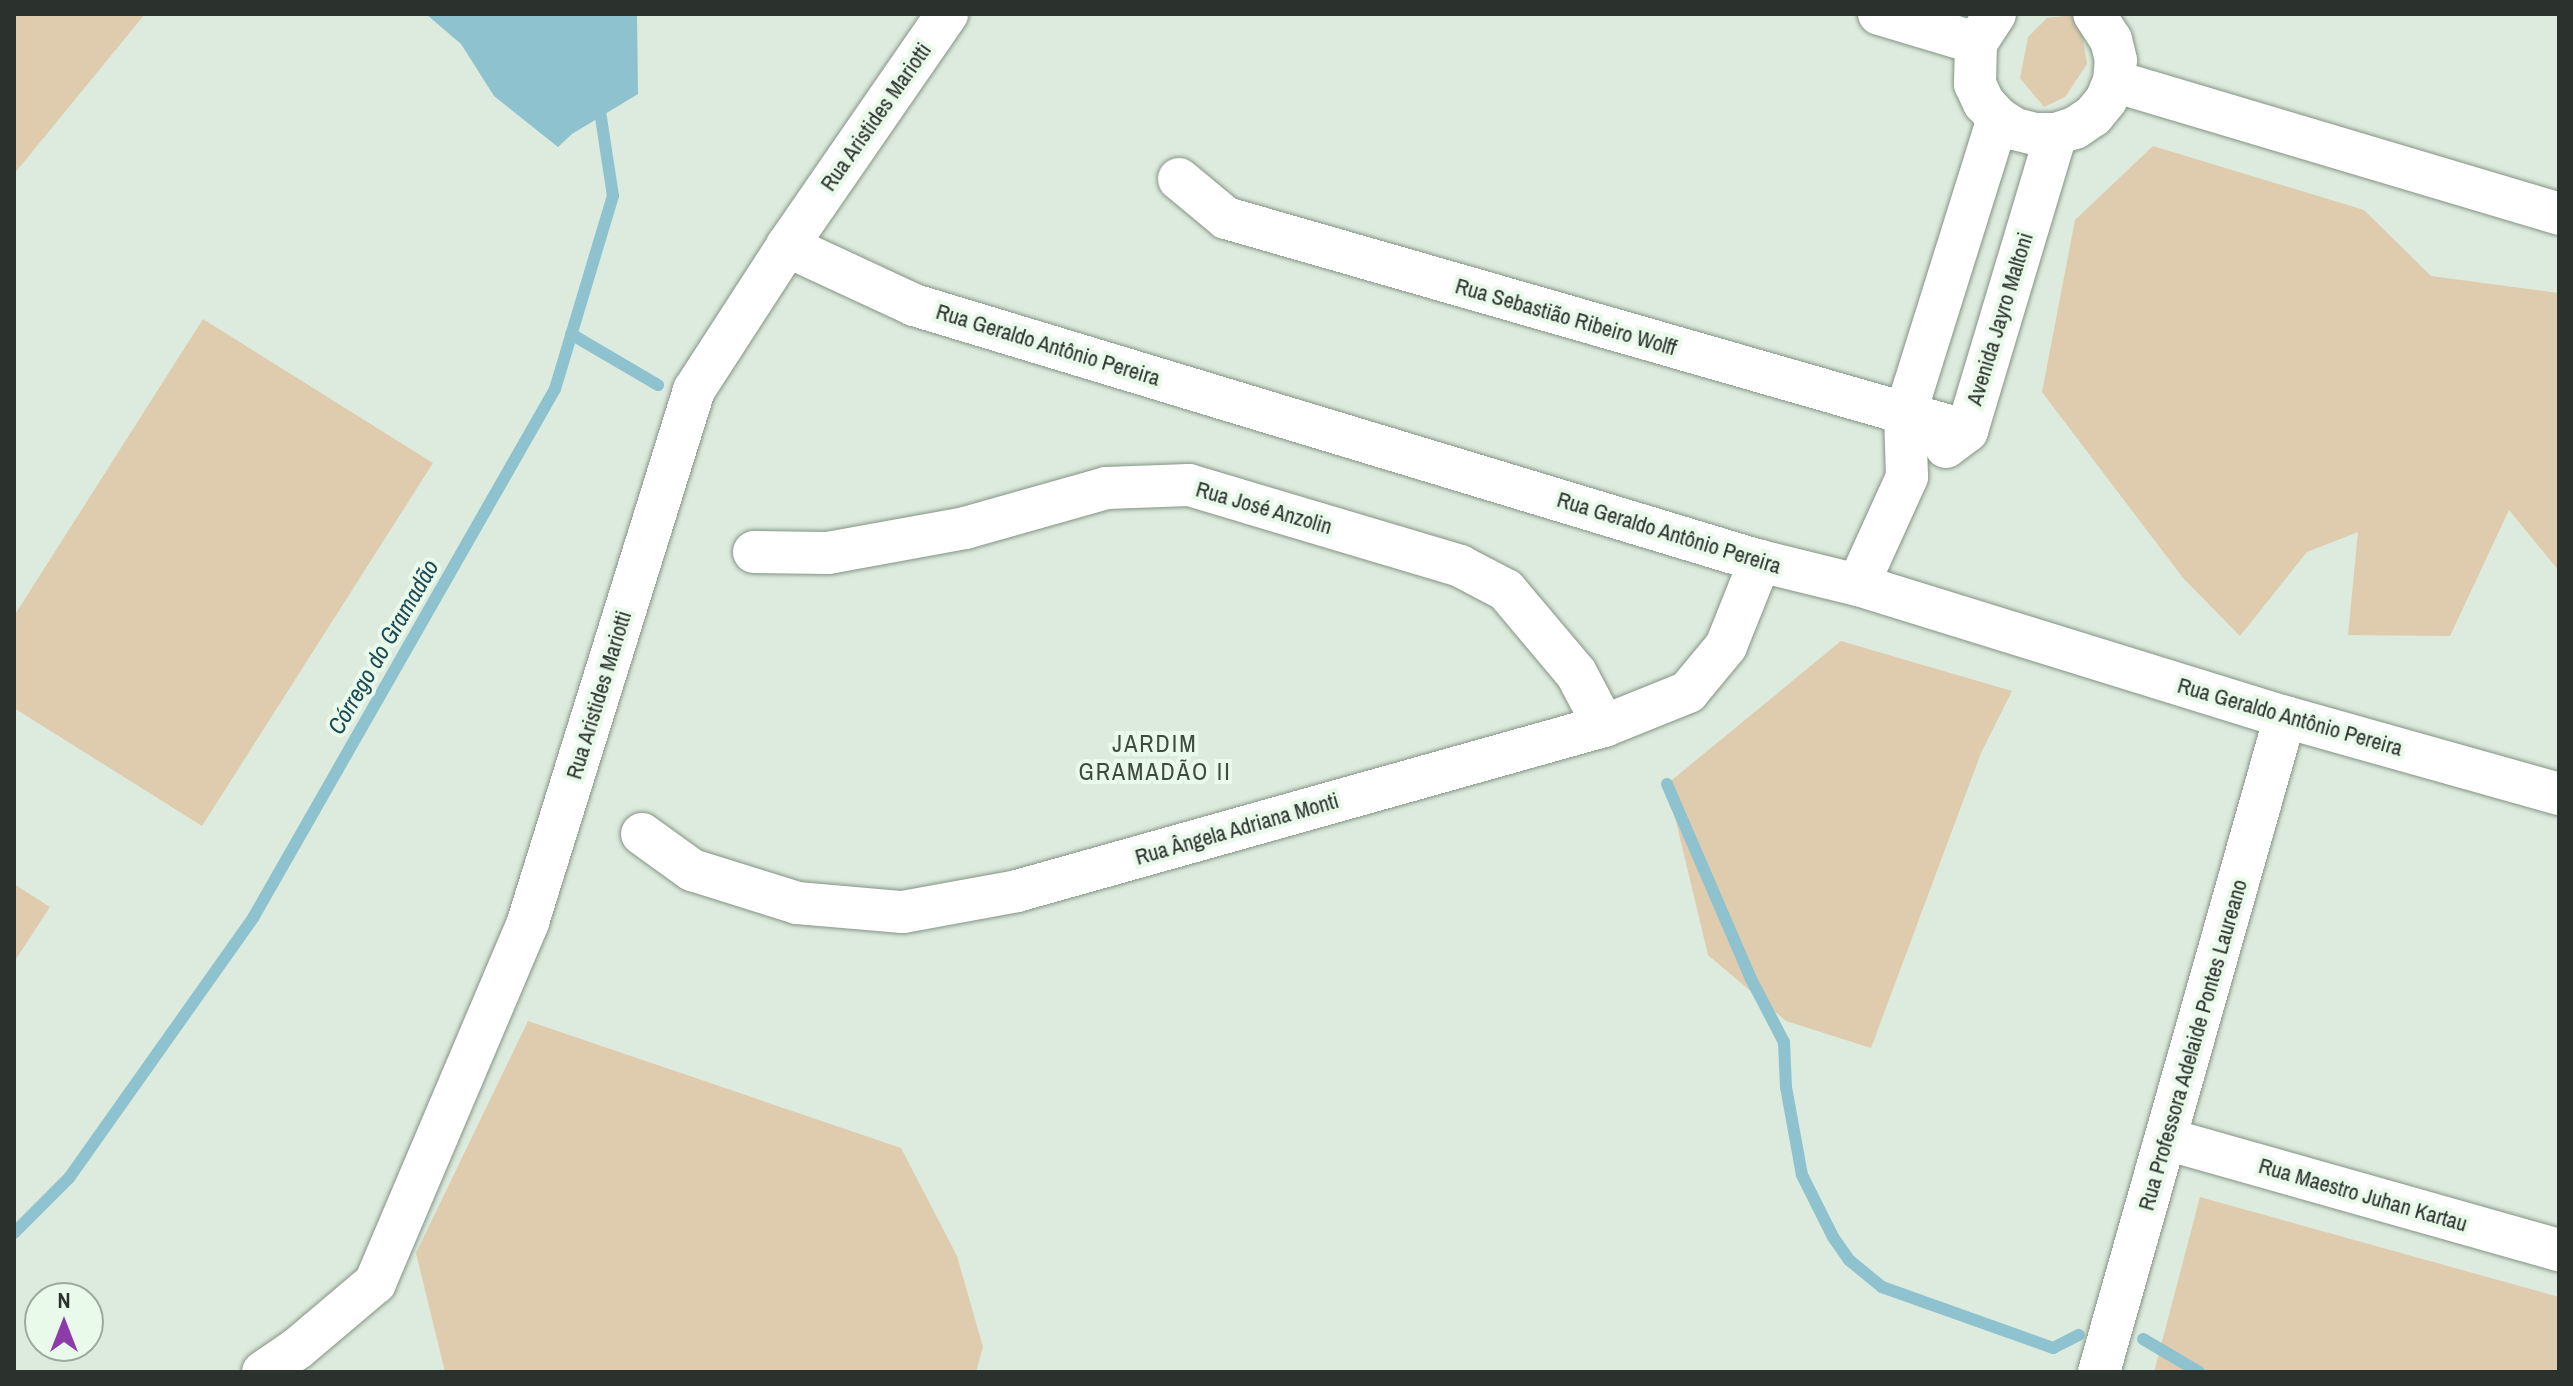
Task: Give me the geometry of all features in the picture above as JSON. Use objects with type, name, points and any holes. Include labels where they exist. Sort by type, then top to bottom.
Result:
[{"type":"street","name":"Rua Aristides Mariotti","points":[[263,1372],[298,1348],[375,1283],[528,922],[694,390],[787,246],[947,14]]},
{"type":"street","points":[[1879,14],[1985,28],[1973,64],[1975,84],[1984,103],[1998,118],[2025,132],[2056,134],[2093,116],[2106,100],[2114,81],[2116,60],[2111,40],[2094,14]]},
{"type":"street","points":[[2114,81],[2559,214]]},
{"type":"street","name":"Avenida Jayro Maltoni","points":[[1858,585],[1907,477],[1905,415],[1998,118]]},
{"type":"street","name":"Avenida Jayro Maltoni","points":[[1907,477],[1967,431],[2056,134]]},
{"type":"street","name":"Rua Sebastião Ribeiro Wolff","points":[[1179,179],[1226,218],[1967,431]]},
{"type":"street","name":"Rua Geraldo Antônio Pereira","points":[[787,246],[914,305],[1760,561],[1858,585],[2285,717],[2559,794]]},
{"type":"street","name":"Rua José Anzolin","points":[[754,552],[828,553],[965,528],[1106,488],[1189,485],[1460,566],[1506,590],[1576,673],[1604,726]]},
{"type":"street","name":"Rua Ângela Adriana Monti","points":[[642,834],[692,870],[797,903],[903,912],[1017,891],[1604,726],[1688,692],[1726,646],[1760,561]]},
{"type":"street","name":"Rua Professora Adelaide Pontes Laureano","points":[[2099,1372],[2285,717]]},
{"type":"street","name":"Rua Maestro Juhan Kartau","points":[[2166,1139],[2559,1250]]},
{"type":"shaded area","points":[[14,14],[145,14],[14,174]]},
{"type":"shaded area","points":[[2072,15],[2082,33],[2087,64],[2065,97],[2044,107],[2020,78],[2028,37],[2047,18]]},
{"type":"shaded area","points":[[2153,146],[2364,210],[2431,276],[2559,293],[2559,571],[2509,510],[2450,636],[2348,635],[2358,532],[2307,552],[2240,636],[2183,578],[2042,392],[2075,220]]},
{"type":"shaded area","points":[[203,319],[433,463],[202,826],[14,708],[14,616]]},
{"type":"shaded area","points":[[1841,641],[2012,691],[1981,753],[1871,1048],[1786,1021],[1708,955],[1667,784]]},
{"type":"shaded area","points":[[14,884],[50,907],[14,962]]},
{"type":"shaded area","points":[[528,1021],[901,1148],[957,1256],[983,1347],[976,1372],[445,1372],[416,1253]]},
{"type":"shaded area","points":[[2200,1197],[2559,1297],[2559,1372],[2154,1372]]},
{"type":"water","points":[[426,14],[637,14],[638,94],[572,134],[558,147],[494,96],[461,44]]},
{"type":"waterway","name":"Córrego do Gramadão","points":[[14,1233],[69,1178],[253,918],[555,389],[613,196],[599,104]]},
{"type":"waterway","points":[[571,334],[658,385]]},
{"type":"waterway","points":[[1667,784],[1751,979],[1784,1042],[1786,1087],[1802,1175],[1833,1237],[1849,1260],[1882,1287],[2053,1348],[2079,1335]]},
{"type":"waterway","points":[[2143,1339],[2199,1372]]},
{"type":"district","name":"JARDIM GRAMADÃO II","points":[[1155,758]]}]
